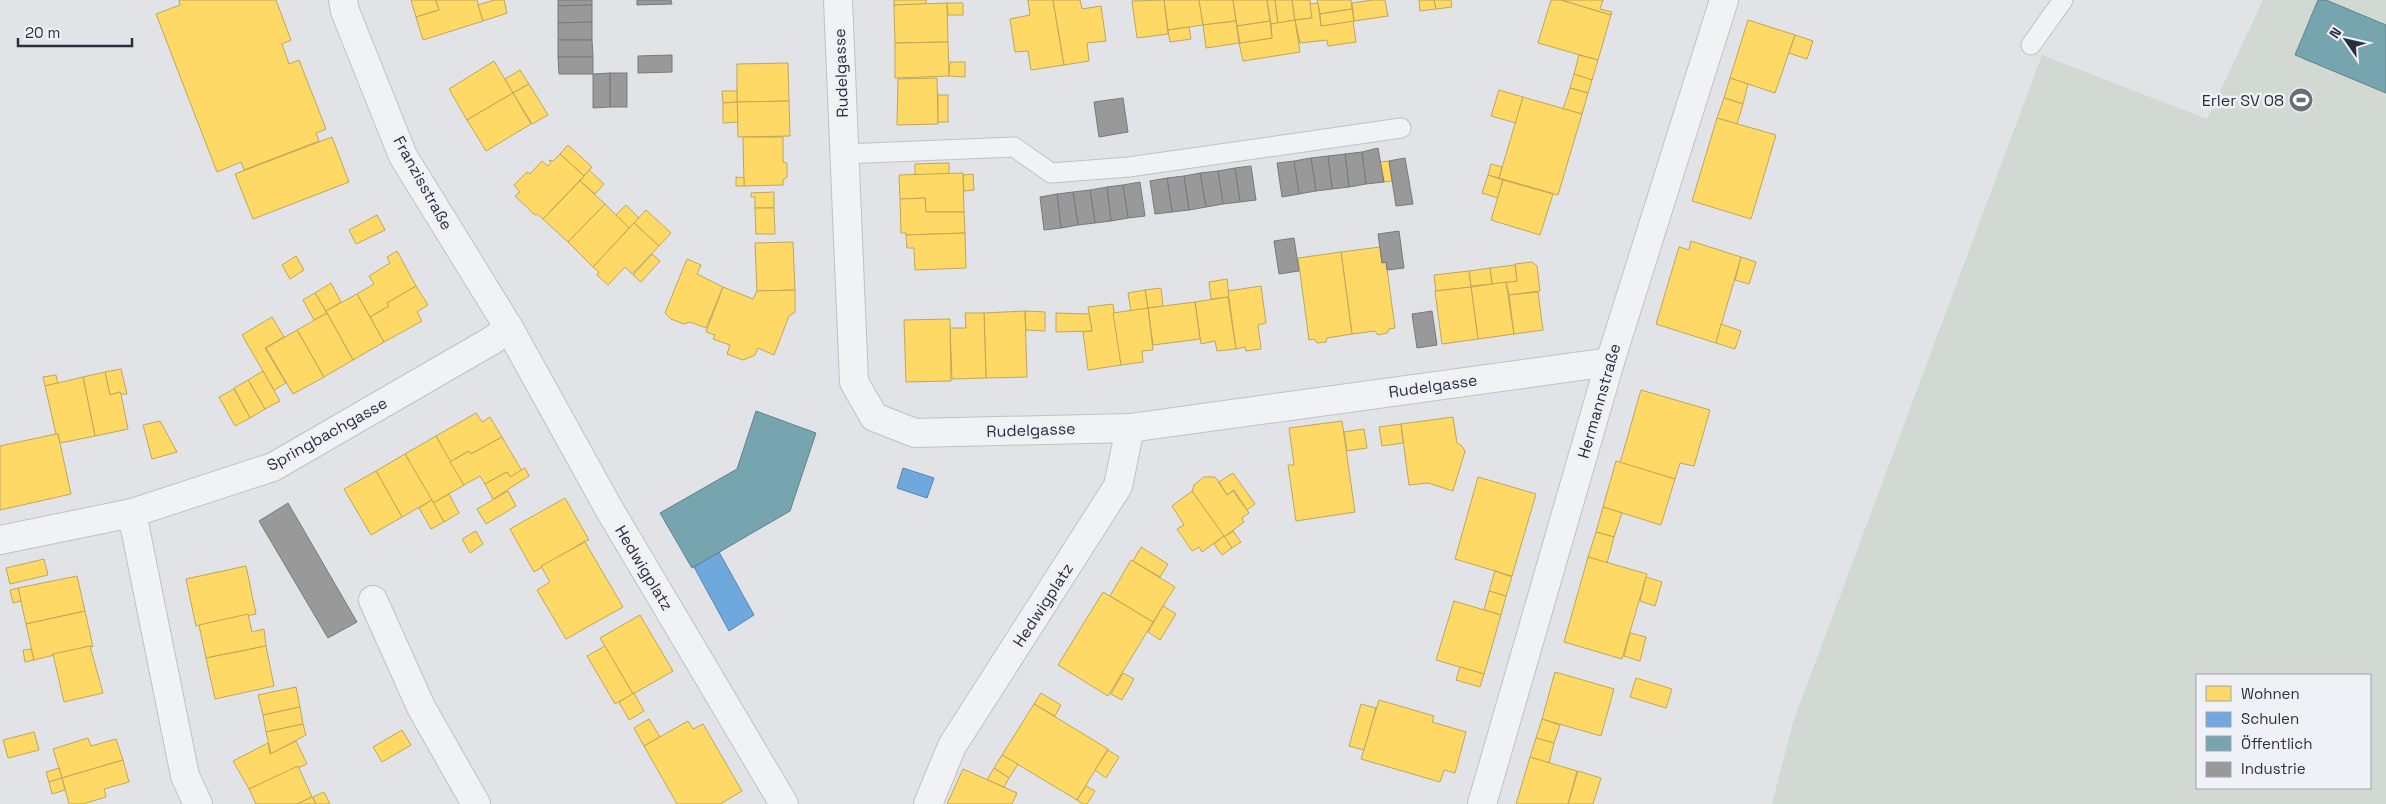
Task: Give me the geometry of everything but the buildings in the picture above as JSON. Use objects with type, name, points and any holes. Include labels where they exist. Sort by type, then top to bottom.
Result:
[{"type":"street","name":"Franzisstraße","points":[[343,0],[345,10],[403,156],[509,328]]},
{"type":"street","name":"Rudelgasse","points":[[838,0],[854,382],[874,418],[915,433],[1130,428],[1610,362]]},
{"type":"street","name":"Hermannstraße","points":[[1482,804],[1610,362],[1724,0]]},
{"type":"street","name":"Springbachgasse","points":[[0,540],[132,513],[274,467],[492,342],[509,328]]},
{"type":"street","name":"Hedwigplatz","points":[[509,328],[608,507],[784,804]]},
{"type":"street","name":"Hedwigplatz","points":[[928,804],[952,746],[1118,486],[1130,428]]},
{"type":"street","points":[[132,513],[185,776],[198,804]]},
{"type":"street","points":[[373,600],[421,707],[476,804]]},
{"type":"lane","points":[[2031,45],[2063,0]]},
{"type":"lane","points":[[844,154],[1014,147],[1050,173],[1129,167],[1401,128]]},
{"type":"shaded area","points":[[2263,0],[2386,0],[2386,804],[1772,804],[1793,722],[2042,55],[2207,119]]},
{"type":"place","name":"Erler SV 08","points":[[2301,100]]}]
